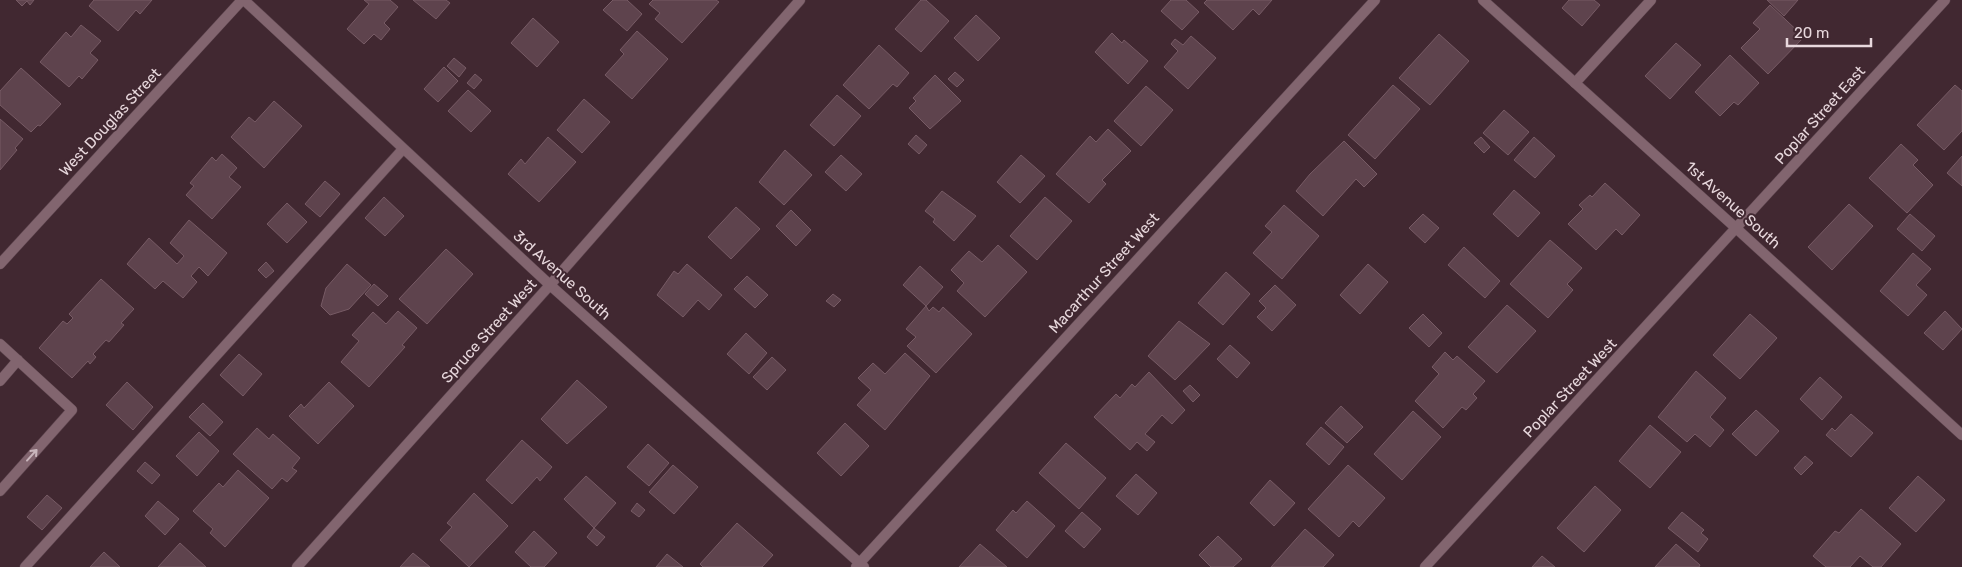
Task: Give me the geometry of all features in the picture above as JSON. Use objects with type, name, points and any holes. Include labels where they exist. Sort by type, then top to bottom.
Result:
[{"type":"street","name":"3rd Avenue South","points":[[243,0],[550,285],[860,566]]},
{"type":"street","name":"West Douglas Street","points":[[0,264],[243,0]]},
{"type":"street","name":"Spruce Street West","points":[[297,567],[550,285],[800,0]]},
{"type":"street","name":"Macarthur Street West","points":[[860,566],[1375,0]]},
{"type":"street","name":"1st Avenue South","points":[[1483,0],[1737,228],[1962,435]]},
{"type":"street","points":[[1575,82],[1651,0]]},
{"type":"street","name":"Poplar Street East","points":[[1737,228],[1946,0]]},
{"type":"street","points":[[25,567],[403,149]]},
{"type":"street","name":"Poplar Street West","points":[[1425,567],[1737,228]]},
{"type":"street","points":[[0,344],[72,410],[0,491]]},
{"type":"street","points":[[0,381],[18,360]]},
{"type":"building","points":[[16,0],[34,0],[30,5],[27,1],[22,6]]},
{"type":"building","points":[[94,0],[152,0],[140,14],[136,10],[118,31],[89,6]]},
{"type":"building","points":[[364,0],[390,0],[398,7],[384,23],[390,29],[381,40],[374,34],[364,44],[347,29],[369,4]]},
{"type":"building","points":[[413,0],[446,0],[450,3],[436,19]]},
{"type":"building","points":[[613,0],[627,0],[642,14],[627,31],[603,10]]},
{"type":"building","points":[[653,0],[716,0],[719,2],[682,43],[655,19],[660,13],[649,4]]},
{"type":"building","points":[[921,0],[926,0],[949,21],[921,52],[895,29]]},
{"type":"building","points":[[1171,0],[1186,0],[1199,12],[1182,30],[1161,11]]},
{"type":"building","points":[[1207,0],[1272,0],[1259,15],[1253,9],[1233,30],[1204,3]]},
{"type":"building","points":[[1569,0],[1594,0],[1600,5],[1582,26],[1562,8]]},
{"type":"building","points":[[1767,0],[1798,0],[1784,16]]},
{"type":"building","points":[[1770,5],[1804,37],[1768,74],[1741,48],[1760,29],[1753,23]]},
{"type":"building","points":[[976,15],[1000,38],[978,61],[954,38]]},
{"type":"building","points":[[533,18],[559,42],[537,67],[511,43]]},
{"type":"building","points":[[81,25],[101,41],[90,53],[98,60],[82,79],[79,76],[69,87],[40,62],[66,32],[71,37]]},
{"type":"building","points":[[637,31],[668,59],[632,99],[605,75],[624,54],[620,50]]},
{"type":"building","points":[[1112,33],[1122,43],[1124,40],[1148,61],[1128,84],[1095,52]]},
{"type":"building","points":[[1439,34],[1469,61],[1430,105],[1399,78]]},
{"type":"building","points":[[1191,36],[1216,58],[1188,89],[1164,67],[1178,51],[1171,44],[1175,39],[1183,45]]},
{"type":"building","points":[[1676,43],[1701,65],[1670,99],[1645,76]]},
{"type":"building","points":[[879,45],[909,73],[897,87],[893,84],[869,109],[843,85]]},
{"type":"building","points":[[1730,55],[1759,83],[1738,105],[1734,102],[1720,116],[1695,92]]},
{"type":"building","points":[[454,58],[466,68],[459,77],[447,66]]},
{"type":"building","points":[[444,67],[458,81],[438,102],[424,89]]},
{"type":"building","points":[[21,68],[61,104],[40,126],[38,125],[31,132],[0,105],[0,91]]},
{"type":"building","points":[[955,72],[964,80],[957,87],[948,79]]},
{"type":"building","points":[[475,74],[482,80],[474,89],[467,83]]},
{"type":"building","points":[[935,75],[961,101],[930,129],[909,108],[916,101],[913,98]]},
{"type":"building","points":[[1393,85],[1420,109],[1375,159],[1348,135]]},
{"type":"building","points":[[1955,85],[1962,91],[1962,131],[1944,150],[1917,125]]},
{"type":"building","points":[[1146,86],[1173,110],[1141,146],[1114,121]]},
{"type":"building","points":[[468,90],[491,111],[471,132],[448,111]]},
{"type":"building","points":[[837,95],[861,116],[834,146],[810,125]]},
{"type":"building","points":[[584,99],[610,122],[582,153],[557,130]]},
{"type":"building","points":[[274,101],[302,126],[264,168],[231,137],[249,117],[255,122]]},
{"type":"building","points":[[1504,110],[1529,132],[1508,155],[1483,133]]},
{"type":"building","points":[[0,119],[23,139],[15,148],[17,150],[0,170]]},
{"type":"building","points":[[1108,129],[1131,151],[1102,180],[1106,184],[1089,203],[1056,174],[1090,136],[1096,142]]},
{"type":"building","points":[[916,135],[927,145],[919,154],[908,144]]},
{"type":"building","points":[[548,137],[576,162],[539,202],[508,174],[521,159],[525,164]]},
{"type":"building","points":[[1481,137],[1490,147],[1484,153],[1474,143]]},
{"type":"building","points":[[1534,137],[1555,156],[1535,178],[1514,160]]},
{"type":"building","points":[[1344,141],[1377,174],[1364,187],[1356,179],[1323,216],[1296,191],[1310,174]]},
{"type":"building","points":[[1901,144],[1918,160],[1913,165],[1933,185],[1907,213],[1869,178]]},
{"type":"building","points":[[785,150],[812,175],[784,205],[759,182]]},
{"type":"building","points":[[222,154],[237,168],[229,177],[241,187],[212,219],[186,195],[194,186],[190,183],[212,157],[216,161]]},
{"type":"building","points":[[841,155],[862,174],[846,191],[825,172]]},
{"type":"building","points":[[1021,155],[1045,176],[1020,203],[997,182]]},
{"type":"building","points":[[1962,156],[1962,186],[1947,173]]},
{"type":"building","points":[[325,181],[340,194],[320,217],[305,204]]},
{"type":"building","points":[[1605,183],[1640,215],[1622,235],[1616,229],[1596,250],[1568,224],[1583,209],[1579,205],[1590,195],[1592,197]]},
{"type":"building","points":[[1514,190],[1540,213],[1518,237],[1493,214]]},
{"type":"building","points":[[942,191],[976,216],[954,241],[933,222],[935,219],[925,211]]},
{"type":"building","points":[[384,197],[404,216],[385,236],[365,218]]},
{"type":"building","points":[[1045,197],[1072,221],[1037,260],[1010,236]]},
{"type":"building","points":[[287,203],[307,222],[287,243],[267,224]]},
{"type":"building","points":[[1849,204],[1873,226],[1832,270],[1808,247]]},
{"type":"building","points":[[1284,205],[1319,236],[1282,279],[1253,253],[1272,232],[1265,226]]},
{"type":"building","points":[[736,207],[760,229],[731,259],[708,237]]},
{"type":"building","points":[[791,210],[811,230],[796,246],[776,226]]},
{"type":"building","points":[[1423,214],[1439,228],[1425,243],[1409,228]]},
{"type":"building","points":[[1910,214],[1935,236],[1922,251],[1897,229]]},
{"type":"building","points":[[189,220],[227,253],[208,276],[199,267],[191,276],[197,282],[183,298],[163,281],[155,289],[127,264],[149,238],[177,264],[184,256],[170,243]]},
{"type":"building","points":[[1550,240],[1582,268],[1567,284],[1573,290],[1548,318],[1510,284]]},
{"type":"building","points":[[998,245],[1027,272],[985,317],[957,291],[964,283],[951,270],[969,251],[982,262]]},
{"type":"building","points":[[1464,247],[1500,281],[1485,298],[1448,265]]},
{"type":"building","points":[[446,249],[473,274],[427,324],[399,299]]},
{"type":"building","points":[[1913,253],[1931,269],[1916,285],[1927,295],[1908,316],[1880,291]]},
{"type":"building","points":[[266,262],[274,271],[266,278],[258,270]]},
{"type":"building","points":[[347,264],[371,285],[349,309],[330,315],[321,306],[326,288]]},
{"type":"building","points":[[687,264],[722,295],[709,310],[698,300],[683,317],[657,295],[674,271],[678,274]]},
{"type":"building","points":[[1368,264],[1388,282],[1360,314],[1340,295]]},
{"type":"building","points":[[920,266],[943,287],[926,306],[903,285]]},
{"type":"building","points":[[1226,272],[1250,294],[1223,325],[1198,303]]},
{"type":"building","points":[[747,276],[768,295],[755,308],[734,289]]},
{"type":"building","points":[[101,279],[134,309],[121,323],[124,325],[109,342],[106,340],[93,354],[96,357],[90,364],[88,361],[72,378],[39,348],[63,321],[67,324],[73,318],[69,314]]},
{"type":"building","points":[[374,284],[388,296],[378,306],[365,294]]},
{"type":"building","points":[[1275,285],[1296,305],[1272,331],[1257,317],[1266,308],[1259,301]]},
{"type":"building","points":[[833,294],[841,300],[834,307],[826,301]]},
{"type":"building","points":[[1507,305],[1536,331],[1497,373],[1468,347]]},
{"type":"building","points":[[926,306],[929,311],[933,307],[939,312],[943,307],[972,334],[936,373],[907,346],[916,337],[906,329]]},
{"type":"building","points":[[398,311],[417,328],[402,345],[405,347],[369,387],[341,362],[359,341],[352,335],[373,312],[386,324]]},
{"type":"building","points":[[1945,311],[1962,329],[1943,350],[1924,333]]},
{"type":"building","points":[[1423,314],[1442,333],[1429,347],[1409,328]]},
{"type":"building","points":[[1750,314],[1777,338],[1740,379],[1713,355]]},
{"type":"building","points":[[1179,321],[1210,344],[1175,380],[1148,356]]},
{"type":"building","points":[[746,333],[767,353],[749,374],[727,354]]},
{"type":"building","points":[[1230,345],[1250,363],[1237,378],[1217,359]]},
{"type":"building","points":[[1445,352],[1453,360],[1457,356],[1485,381],[1473,394],[1477,398],[1466,410],[1462,407],[1443,428],[1415,401],[1439,374],[1432,367]]},
{"type":"building","points":[[905,353],[930,376],[885,430],[857,405],[871,390],[858,378],[873,363],[885,374]]},
{"type":"building","points":[[239,354],[262,374],[243,396],[220,375]]},
{"type":"building","points":[[772,357],[786,370],[767,390],[753,377]]},
{"type":"building","points":[[1696,371],[1726,398],[1710,417],[1724,430],[1710,447],[1695,434],[1687,442],[1658,417]]},
{"type":"building","points":[[1149,372],[1185,410],[1172,424],[1162,415],[1145,434],[1155,442],[1147,451],[1137,442],[1130,450],[1094,417],[1116,394],[1120,398],[1132,384],[1135,387]]},
{"type":"building","points":[[1820,377],[1842,397],[1822,420],[1800,399]]},
{"type":"building","points":[[577,380],[607,407],[567,444],[541,419]]},
{"type":"building","points":[[127,382],[153,407],[133,430],[106,405]]},
{"type":"building","points":[[329,382],[354,406],[318,444],[289,416],[301,404],[304,408]]},
{"type":"building","points":[[1190,385],[1200,395],[1193,402],[1183,391]]},
{"type":"building","points":[[203,403],[223,422],[210,436],[189,417]]},
{"type":"building","points":[[1341,406],[1363,427],[1347,443],[1325,423]]},
{"type":"building","points":[[1756,410],[1779,431],[1756,456],[1732,434]]},
{"type":"building","points":[[1413,411],[1441,437],[1402,480],[1374,454]]},
{"type":"building","points":[[1851,414],[1873,433],[1851,457],[1826,435],[1832,428],[1835,431]]},
{"type":"building","points":[[845,423],[869,446],[841,476],[817,453]]},
{"type":"building","points":[[1650,425],[1681,452],[1650,488],[1619,461]]},
{"type":"building","points":[[1321,427],[1344,447],[1329,465],[1306,444]]},
{"type":"building","points":[[257,428],[269,439],[273,434],[300,458],[292,468],[297,471],[287,482],[282,478],[272,489],[233,454]]},
{"type":"building","points":[[199,432],[219,451],[197,476],[176,456]]},
{"type":"building","points":[[522,440],[552,467],[540,481],[537,477],[512,504],[486,480]]},
{"type":"building","points":[[1066,443],[1106,478],[1079,509],[1039,473]]},
{"type":"building","points":[[648,444],[669,463],[649,486],[627,467]]},
{"type":"building","points":[[1805,456],[1813,463],[1801,475],[1794,468]]},
{"type":"building","points":[[145,462],[160,475],[152,484],[137,471]]},
{"type":"building","points":[[673,465],[698,487],[674,514],[649,492]]},
{"type":"building","points":[[1348,465],[1385,498],[1359,527],[1353,521],[1339,537],[1308,509]]},
{"type":"building","points":[[238,470],[269,498],[225,547],[210,533],[213,529],[193,511],[219,483],[223,487]]},
{"type":"building","points":[[1136,474],[1157,493],[1138,515],[1116,496]]},
{"type":"building","points":[[586,476],[616,503],[594,528],[564,499]]},
{"type":"building","points":[[1918,476],[1945,500],[1916,532],[1889,508]]},
{"type":"building","points":[[1270,480],[1295,503],[1274,526],[1250,503]]},
{"type":"building","points":[[1595,486],[1621,510],[1584,552],[1557,528]]},
{"type":"building","points":[[474,493],[508,526],[469,567],[440,540],[452,527],[447,523]]},
{"type":"building","points":[[47,495],[62,508],[42,530],[27,517]]},
{"type":"building","points":[[158,501],[179,519],[165,535],[145,516]]},
{"type":"building","points":[[1027,501],[1055,526],[1027,558],[996,530],[1013,510],[1016,513]]},
{"type":"building","points":[[637,503],[645,510],[639,517],[631,511]]},
{"type":"building","points":[[1861,509],[1901,544],[1881,567],[1873,567],[1860,556],[1850,567],[1826,567],[1813,556],[1835,531],[1839,533]]},
{"type":"building","points":[[1082,512],[1101,529],[1084,548],[1065,531]]},
{"type":"building","points":[[1682,512],[1704,530],[1701,533],[1708,539],[1698,552],[1668,528]]},
{"type":"building","points":[[737,523],[773,555],[762,567],[703,567],[700,564]]},
{"type":"building","points":[[594,528],[605,537],[597,546],[587,537]]},
{"type":"building","points":[[1305,529],[1334,555],[1323,567],[1271,567]]},
{"type":"building","points":[[534,531],[557,553],[544,567],[531,567],[515,552]]},
{"type":"building","points":[[1218,536],[1242,559],[1233,567],[1211,567],[1199,555]]},
{"type":"building","points":[[180,543],[206,567],[158,567]]},
{"type":"building","points":[[980,544],[1007,567],[959,567]]},
{"type":"building","points":[[1676,544],[1700,565],[1699,567],[1655,567]]},
{"type":"building","points":[[104,552],[120,567],[90,567]]},
{"type":"building","points":[[413,553],[430,567],[400,567]]},
{"type":"building","points":[[667,554],[683,567],[656,567]]},
{"type":"building","points":[[1542,556],[1555,567],[1532,567]]}]
